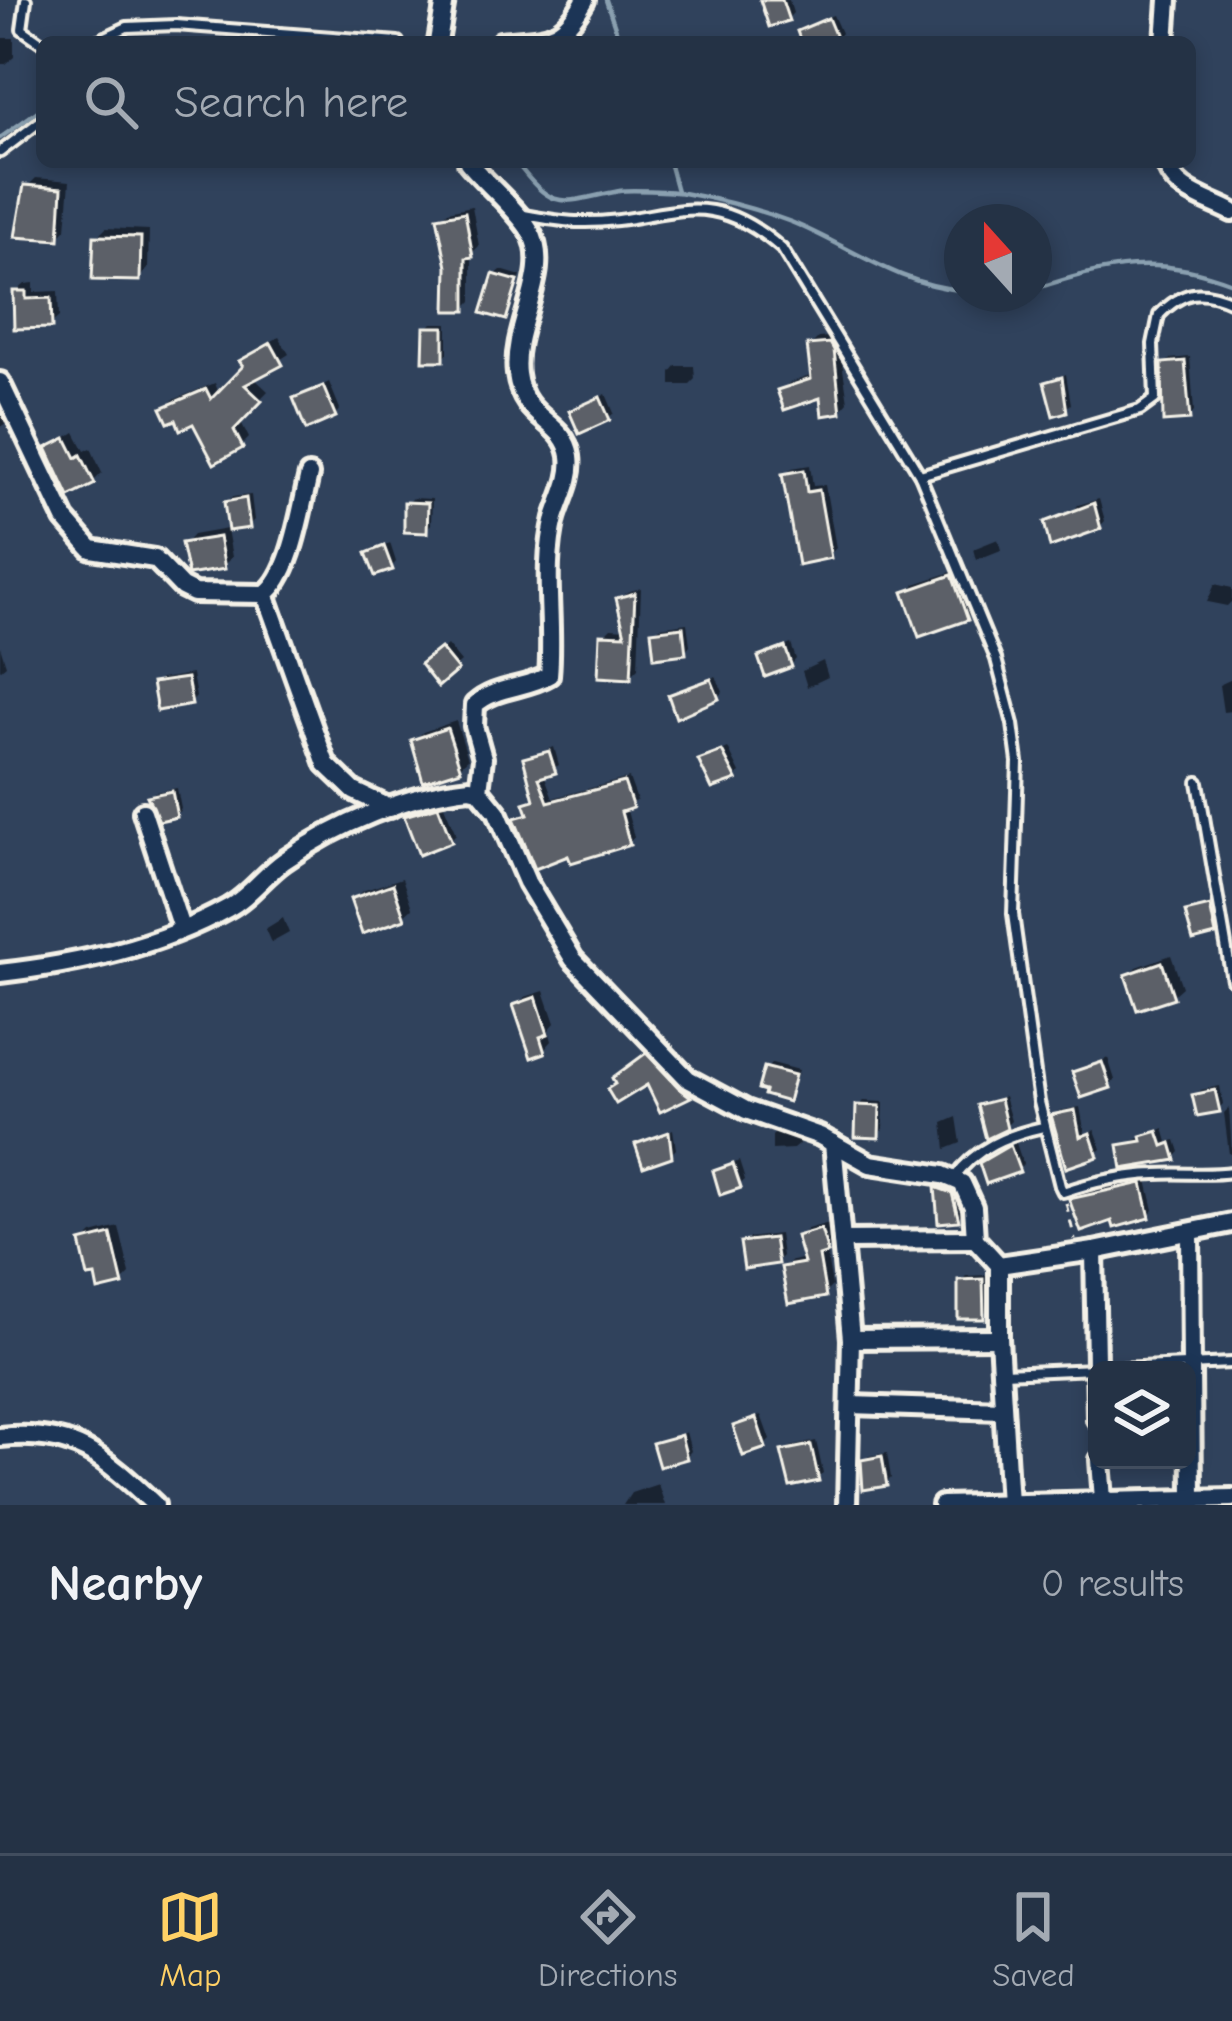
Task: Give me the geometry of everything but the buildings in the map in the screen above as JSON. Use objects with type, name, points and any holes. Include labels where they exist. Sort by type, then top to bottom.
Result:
[{"type":"street","points":[[439,36],[446,0]]},
{"type":"street","points":[[549,36],[559,33],[585,0]]},
{"type":"street","points":[[1165,36],[1168,0]]},
{"type":"street","points":[[473,168],[529,229],[539,255],[516,340],[517,379],[529,409],[564,439],[571,463],[548,552],[550,675],[529,686],[498,691],[475,705],[474,726],[483,758],[478,790],[501,818],[527,882],[573,959],[672,1065],[702,1089],[833,1143],[870,1164],[962,1183],[970,1198],[975,1239],[999,1265],[1009,1504]]},
{"type":"street","points":[[1167,168],[1178,185],[1232,212]]},
{"type":"street","points":[[0,382],[65,519],[91,549],[155,559],[194,593],[266,594],[278,584],[309,475]]},
{"type":"street","points":[[266,594],[326,764],[354,791],[390,808]]},
{"type":"street","points":[[0,973],[62,966],[115,953],[182,928],[227,909],[305,846],[390,808],[457,790],[478,790]]},
{"type":"street","points":[[143,812],[182,928]]},
{"type":"street","points":[[833,1143],[851,1339],[847,1505]]},
{"type":"street","points":[[999,1265],[1232,1222]]},
{"type":"street","points":[[1190,1232],[1192,1361]]},
{"type":"street","points":[[842,1240],[975,1239]]},
{"type":"street","points":[[1086,1252],[1093,1361]]},
{"type":"street","points":[[851,1339],[999,1338]]},
{"type":"street","points":[[851,1405],[1002,1411]]},
{"type":"street","points":[[0,1437],[43,1436],[73,1442],[103,1458],[155,1505]]},
{"type":"street","points":[[1101,1469],[1103,1500]]},
{"type":"street","points":[[1192,1469],[1192,1498]]},
{"type":"street","points":[[942,1505],[1232,1498]]},
{"type":"lane","points":[[26,0],[23,30],[36,40]]},
{"type":"lane","points":[[108,36],[127,27],[176,25],[320,36]]},
{"type":"lane","points":[[0,152],[36,125]]},
{"type":"lane","points":[[517,214],[582,223],[701,208],[756,226],[782,249],[920,475],[996,659],[1013,724],[1018,796],[1013,914],[1043,1127],[1063,1192],[1155,1174],[1232,1172]]},
{"type":"lane","points":[[920,475],[1140,410],[1155,399],[1153,344],[1159,315],[1189,292],[1207,292],[1232,302]]},
{"type":"lane","points":[[1198,782],[1232,980]]},
{"type":"lane","points":[[953,1178],[966,1160],[988,1146],[1043,1127]]},
{"type":"lane","points":[[1196,1362],[1232,1363]]},
{"type":"lane","points":[[1001,1372],[1088,1370]]},
{"type":"path","points":[[1063,1192],[1086,1252]]},
{"type":"waterway","points":[[606,0],[618,36]]},
{"type":"waterway","points":[[0,138],[36,112]]},
{"type":"waterway","points":[[521,168],[541,190],[561,200],[631,190],[678,192],[751,209],[944,288]]},
{"type":"waterway","points":[[671,168],[677,191]]},
{"type":"waterway","points":[[1052,284],[1133,266],[1180,268],[1232,283]]}]
